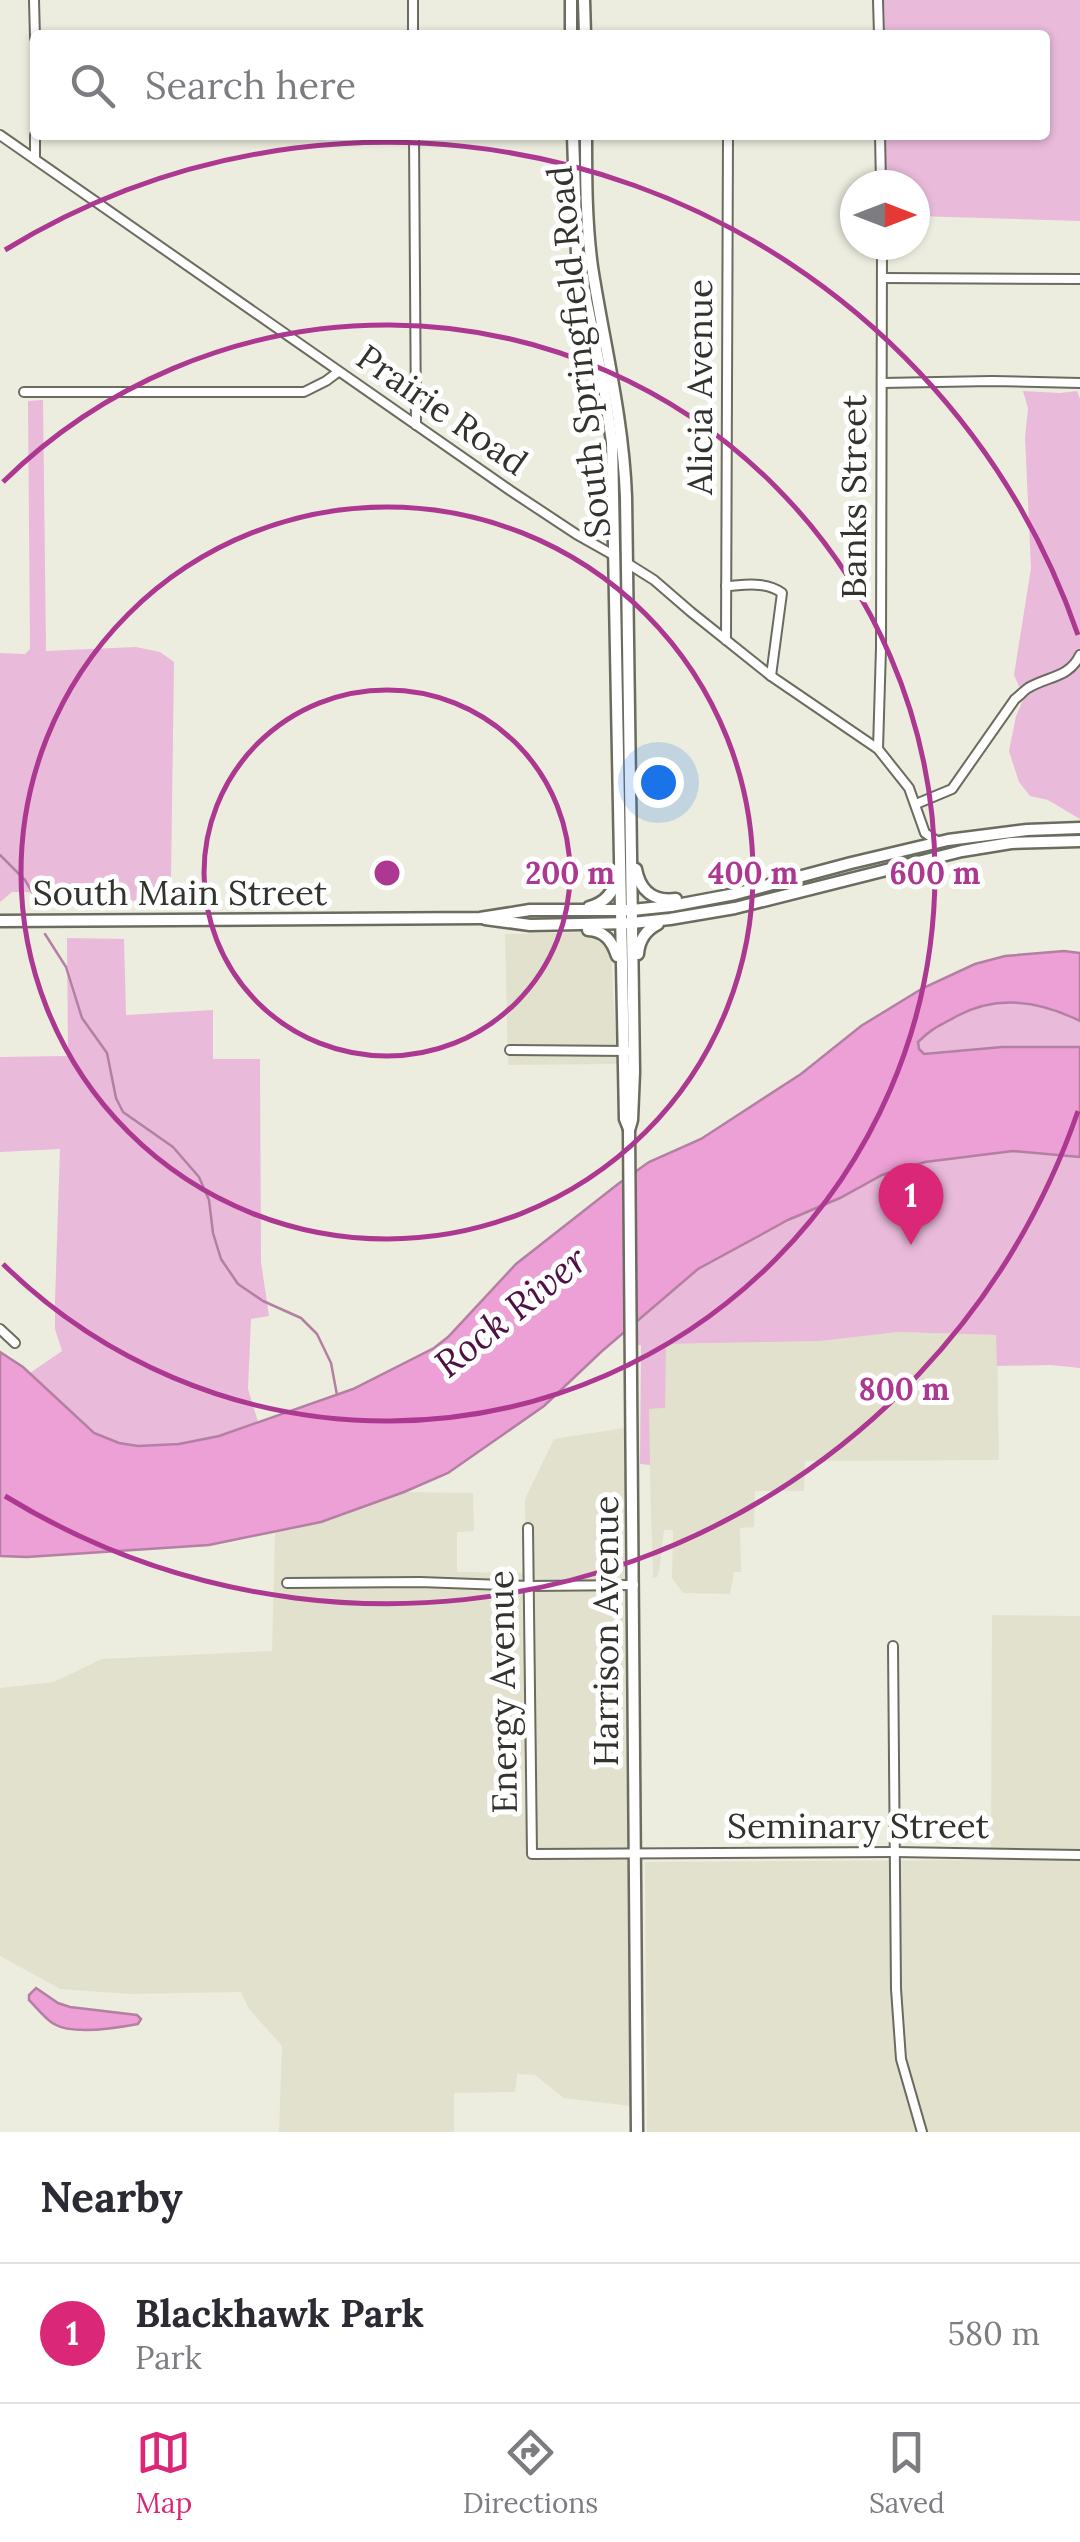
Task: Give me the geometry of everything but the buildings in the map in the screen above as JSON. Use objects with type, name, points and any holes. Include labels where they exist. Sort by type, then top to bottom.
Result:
[{"type":"main road","points":[[571,0],[572,30]]},
{"type":"main road","points":[[584,0],[584,30]]},
{"type":"main road","name":"South Springfield Road","points":[[573,140],[577,255],[612,442],[618,766]]},
{"type":"main road","name":"South Springfield Road","points":[[586,140],[586,216],[624,454],[632,843]]},
{"type":"main road","points":[[574,910],[603,901],[615,882],[618,766]]},
{"type":"main road","points":[[618,766],[630,1049]]},
{"type":"main road","name":"South Main Street","points":[[0,921],[480,918],[514,912],[626,910],[704,901],[974,836],[1080,828]]},
{"type":"main road","name":"South Main Street","points":[[480,918],[503,923],[670,920],[735,908],[962,850],[1080,841]]},
{"type":"main road","points":[[626,910],[632,843]]},
{"type":"main road","points":[[632,843],[638,881],[656,898],[669,900],[756,889]]},
{"type":"main road","points":[[630,1049],[638,1022],[640,943],[650,928],[670,920]]},
{"type":"main road","points":[[503,923],[528,930],[603,933],[616,952],[630,1049]]},
{"type":"main road","points":[[622,978],[626,923]]},
{"type":"main road","name":"Harrison Avenue","points":[[630,1049],[637,2132]]},
{"type":"street","points":[[34,0],[35,30]]},
{"type":"street","points":[[413,0],[413,30]]},
{"type":"street","points":[[878,0],[878,30]]},
{"type":"street","name":"Prairie Road","points":[[0,134],[338,372],[576,534],[654,580],[771,676],[878,748],[900,775],[916,804],[920,824]]},
{"type":"street","points":[[35,159],[36,140]]},
{"type":"street","points":[[414,140],[416,425]]},
{"type":"street","name":"Alicia Avenue","points":[[726,640],[728,140]]},
{"type":"street","points":[[880,140],[881,170]]},
{"type":"street","name":"Banks Street","points":[[878,748],[882,260]]},
{"type":"street","points":[[882,278],[1080,279]]},
{"type":"street","points":[[24,392],[304,392],[338,372]]},
{"type":"street","points":[[882,383],[992,380],[1080,384]]},
{"type":"street","points":[[726,586],[760,584],[782,593],[771,676]]},
{"type":"street","points":[[916,804],[952,789],[1015,700],[1027,688],[1062,676],[1080,655]]},
{"type":"street","points":[[920,824],[930,838],[942,842]]},
{"type":"street","points":[[908,850],[917,842],[920,824]]},
{"type":"street","points":[[510,1050],[630,1049]]},
{"type":"street","points":[[0,1328],[15,1342]]},
{"type":"street","name":"Energy Avenue","points":[[528,1528],[532,1854]]},
{"type":"street","points":[[288,1582],[634,1585]]},
{"type":"street","points":[[893,1646],[896,1988],[901,2059],[922,2132]]},
{"type":"street","name":"Seminary Street","points":[[532,1854],[1080,1855]]},
{"type":"shaded area","points":[[884,0],[1080,0],[1080,221],[930,216],[930,170],[886,170],[886,140],[1050,140],[1050,30],[885,30]]},
{"type":"shaded area","points":[[1023,391],[1077,391],[1080,399],[1080,819],[1048,800],[1030,796],[1019,782],[1009,751],[1024,698],[1014,675],[1031,568],[1025,437],[1028,408]]},
{"type":"shaded area","points":[[43,400],[46,651],[136,647],[160,652],[174,662],[171,878],[164,904],[64,893],[12,892],[0,902],[0,653],[25,654],[30,649],[28,401]]},
{"type":"shaded area","points":[[587,932],[601,938],[611,950],[617,1064],[508,1065],[505,934]]},
{"type":"shaded area","points":[[67,938],[124,939],[126,1015],[213,1010],[213,1059],[260,1059],[261,1262],[269,1316],[251,1319],[248,1389],[258,1422],[175,1444],[131,1445],[110,1441],[92,1432],[30,1373],[62,1351],[55,1329],[60,1149],[0,1152],[0,1057],[68,1056]]},
{"type":"shaded area","points":[[1009,1001],[1031,1003],[1080,1021],[1080,1047],[1002,1047],[924,1054],[919,1049],[918,1042],[948,1020],[972,1009]]},
{"type":"shaded area","points":[[1014,1151],[1080,1157],[1080,1368],[997,1366],[996,1335],[898,1332],[821,1341],[666,1344],[665,1408],[649,1409],[650,1465],[640,1464],[641,1345],[636,1345],[636,1321],[698,1269],[882,1175],[949,1157]]},
{"type":"shaded area","points":[[898,1332],[997,1335],[999,1460],[805,1461],[804,1491],[755,1491],[754,1527],[740,1528],[741,1572],[734,1572],[730,1594],[683,1593],[672,1578],[673,1530],[664,1530],[659,1572],[653,1578],[648,1409],[665,1408],[665,1344],[821,1341]]},
{"type":"shaded area","points":[[624,1428],[631,2106],[564,2098],[535,2075],[517,2074],[515,2092],[454,2093],[454,2132],[279,2132],[282,2046],[249,2009],[241,1992],[130,1994],[60,1989],[0,1956],[0,1688],[54,1682],[102,1659],[272,1651],[275,1533],[321,1522],[404,1492],[473,1493],[474,1531],[457,1532],[457,1572],[526,1573],[525,1499],[554,1439]]},
{"type":"shaded area","points":[[992,1615],[1080,1616],[1080,2132],[647,2132],[645,1862],[991,1860]]},
{"type":"water","name":"Rock River","points":[[1080,953],[1080,1021],[1034,1005],[1003,1003],[972,1009],[918,1042],[924,1054],[1002,1047],[1080,1047],[1080,1157],[1013,1151],[925,1162],[882,1175],[788,1220],[698,1269],[544,1406],[448,1473],[404,1492],[321,1522],[209,1545],[0,1556],[0,1352],[23,1367],[94,1433],[138,1446],[179,1444],[219,1436],[353,1389],[434,1348],[516,1264],[618,1184],[649,1162],[701,1139],[801,1074],[861,1026],[923,988],[975,964],[1005,956]]},
{"type":"water","points":[[36,1988],[70,2007],[137,2015],[141,2019],[138,2024],[107,2029],[62,2027],[47,2019],[29,2000]]},
{"type":"waterway","points":[[0,855],[25,880],[42,909]]},
{"type":"waterway","points":[[45,934],[66,967],[82,1018],[107,1053],[116,1098],[123,1112],[173,1147],[199,1177],[209,1200],[221,1259],[238,1284],[263,1301],[301,1318],[317,1334],[331,1363],[337,1395]]},
{"type":"place","name":"Blackhawk Park","points":[[911,1245]]}]
